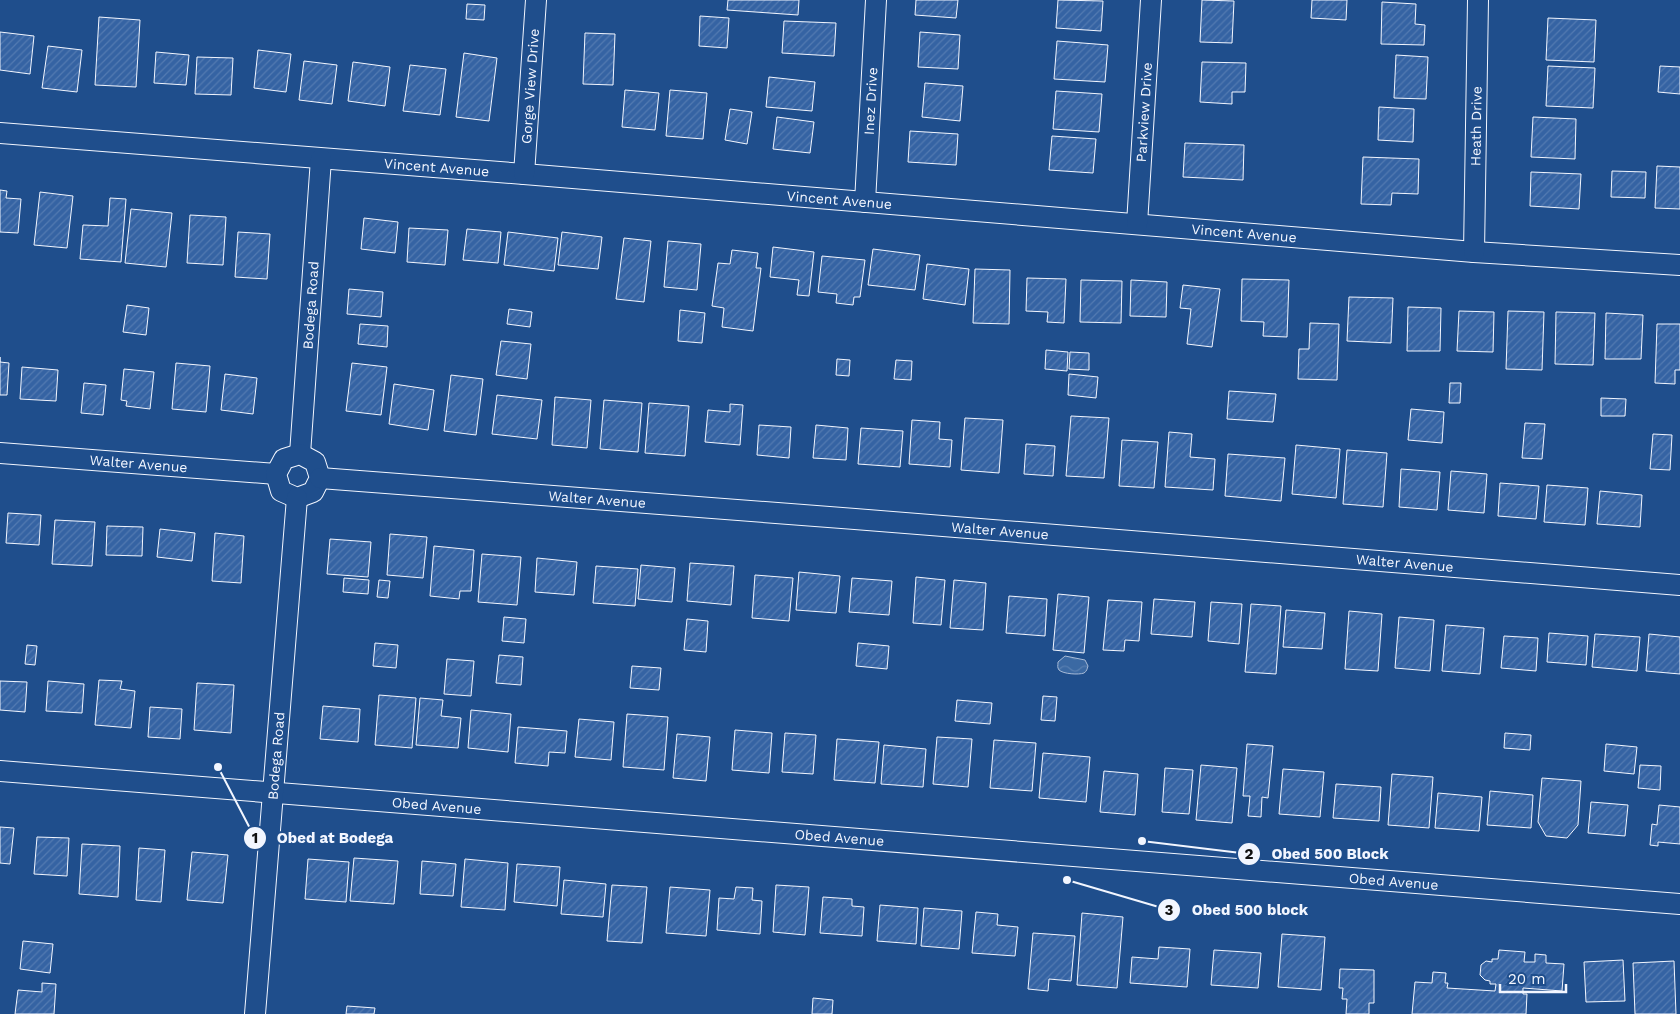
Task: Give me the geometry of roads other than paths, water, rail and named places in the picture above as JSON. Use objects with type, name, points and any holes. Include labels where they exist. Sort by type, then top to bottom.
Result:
[{"type":"street","name":"Gorge View Drive","points":[[524,174],[536,0]]},
{"type":"street","name":"Inez Drive","points":[[865,202],[876,0]]},
{"type":"street","name":"Parkview Drive","points":[[1137,224],[1151,0]]},
{"type":"street","name":"Heath Drive","points":[[1474,252],[1478,0]]},
{"type":"street","name":"Vincent Avenue","points":[[0,133],[1474,252],[1680,265]]},
{"type":"street","name":"Bodega Road","points":[[300,454],[321,159]]},
{"type":"street","name":"Walter Avenue","points":[[0,453],[276,474]]},
{"type":"street","points":[[300,454],[315,462],[320,478],[313,492],[297,498],[282,491],[276,474],[284,459],[300,454]]},
{"type":"street","name":"Walter Avenue","points":[[320,478],[836,517],[1680,585]]},
{"type":"street","name":"Bodega Road","points":[[255,1014],[297,498]]},
{"type":"street","name":"Obed Avenue","points":[[0,771],[1680,904]]},
{"type":"water","points":[[1065,656],[1085,660],[1088,666],[1086,671],[1075,674],[1059,670],[1058,662]]},
{"type":"place","name":"Obed at Bodega","points":[[218,767]]},
{"type":"place","name":"Obed 500 Block","points":[[1142,841]]},
{"type":"place","name":"Obed 500 block","points":[[1067,880]]}]
